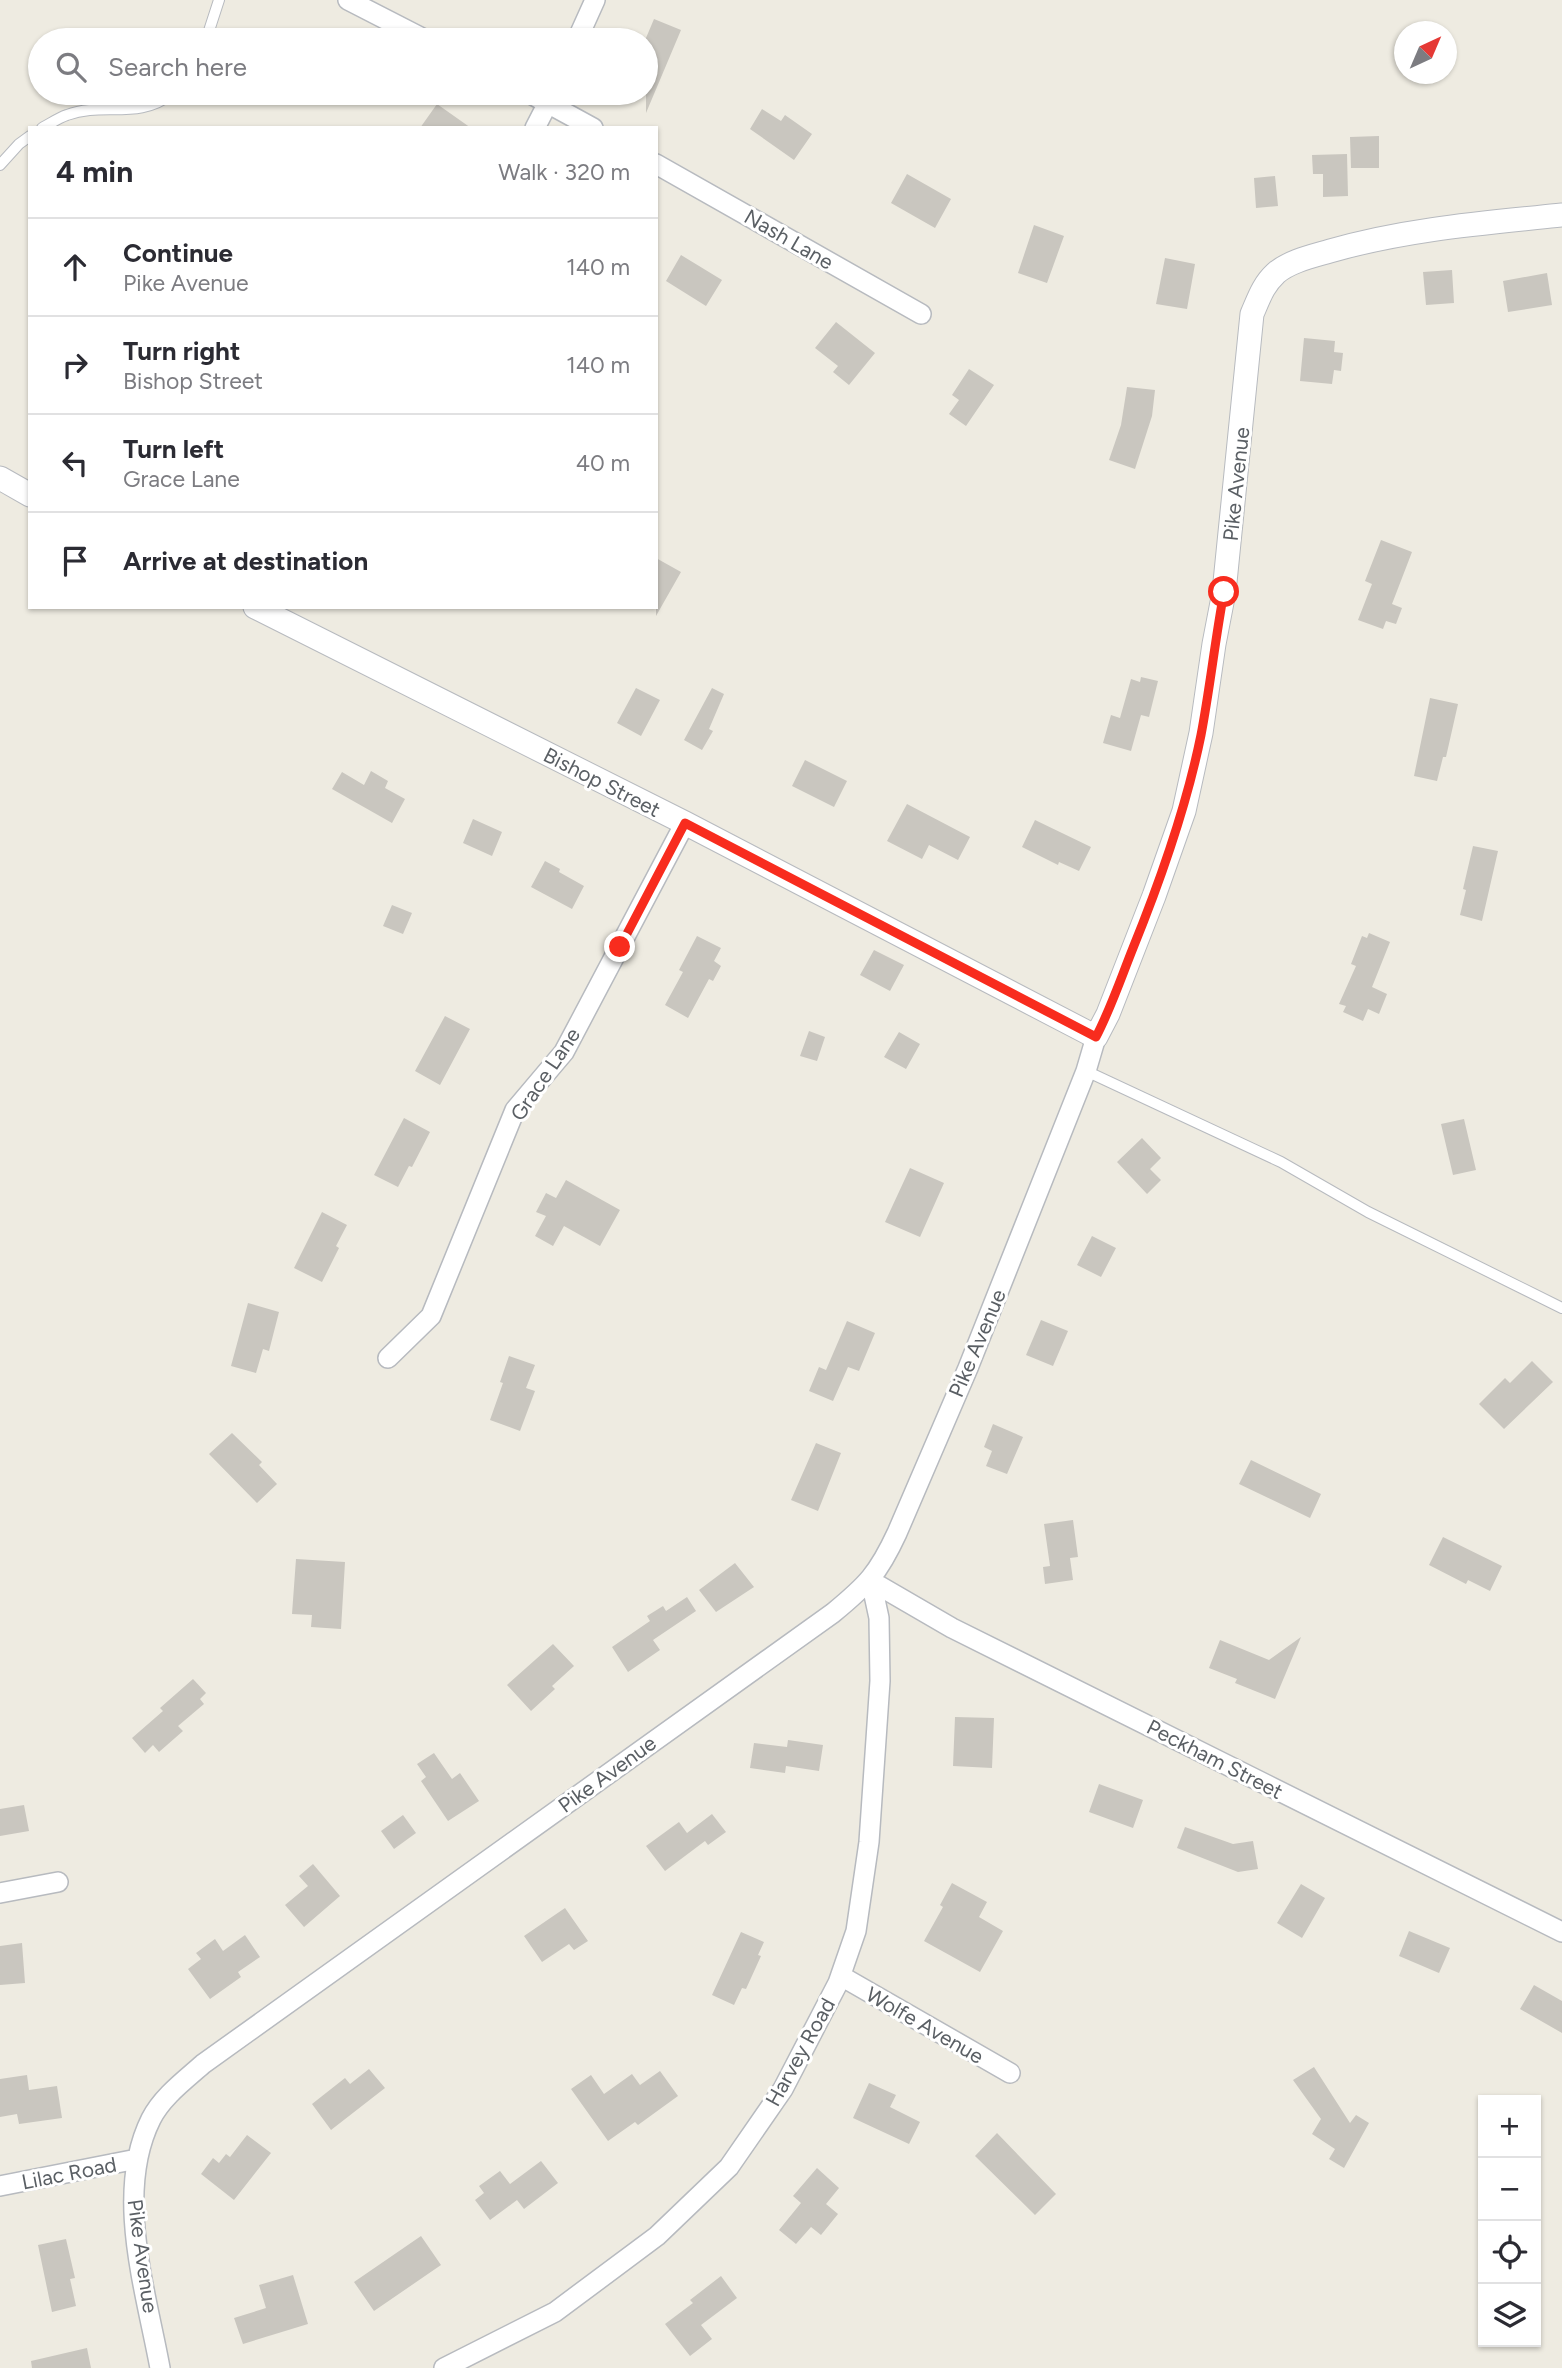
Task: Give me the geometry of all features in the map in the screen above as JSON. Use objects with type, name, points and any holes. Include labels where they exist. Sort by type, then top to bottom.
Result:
[{"type":"street","points":[[348,0],[403,28]]},
{"type":"street","points":[[582,28],[595,0]]},
{"type":"street","points":[[536,126],[547,105]]},
{"type":"street","points":[[561,105],[590,126]]},
{"type":"street","name":"Nash Lane","points":[[658,165],[921,314]]},
{"type":"street","name":"Pike Avenue","points":[[160,2368],[136,2242],[134,2186],[137,2159],[152,2117],[165,2099],[203,2064],[833,1613],[871,1581],[891,1546],[968,1368],[1086,1071],[1096,1037],[1108,1014],[1154,896],[1184,811],[1201,733],[1224,592],[1252,314],[1262,288],[1278,271],[1309,257],[1371,239],[1457,226],[1562,215]]},
{"type":"street","points":[[0,478],[28,494]]},
{"type":"street","name":"Bishop Street","points":[[259,609],[685,823],[1096,1037]]},
{"type":"street","name":"Grace Lane","points":[[388,1358],[431,1316],[515,1110],[564,1052],[685,823]]},
{"type":"street","name":"Peckham Street","points":[[871,1581],[952,1628],[1562,1932]]},
{"type":"street","name":"Harvey Road","points":[[444,2368],[555,2312],[657,2236],[729,2167],[783,2089],[841,1976],[855,1940],[869,1842],[880,1681],[878,1618],[871,1581]]},
{"type":"street","points":[[0,1893],[58,1882]]},
{"type":"street","name":"Wolfe Avenue","points":[[841,1976],[1010,2073]]},
{"type":"street","name":"Lilac Road","points":[[0,2186],[137,2159]]},
{"type":"lane","points":[[210,28],[219,0]]},
{"type":"lane","points":[[46,126],[68,114],[155,105]]},
{"type":"lane","points":[[0,165],[28,137]]},
{"type":"lane","points":[[1086,1071],[1281,1162],[1368,1212],[1562,1308]]},
{"type":"building","points":[[654,19],[681,30],[658,85],[658,28],[650,28]]},
{"type":"building","points":[[438,105],[468,126],[421,126]]},
{"type":"building","points":[[762,109],[781,121],[785,115],[812,134],[794,160],[750,129]]},
{"type":"building","points":[[1379,136],[1379,168],[1351,168],[1350,137]]},
{"type":"building","points":[[1347,154],[1348,196],[1323,197],[1323,174],[1313,174],[1312,155]]},
{"type":"building","points":[[907,174],[951,199],[935,228],[891,203]]},
{"type":"building","points":[[1275,176],[1278,206],[1256,208],[1254,178]]},
{"type":"building","points":[[1034,225],[1064,236],[1047,283],[1018,273]]},
{"type":"building","points":[[681,255],[722,280],[706,306],[666,281]]},
{"type":"building","points":[[1165,258],[1195,264],[1187,309],[1156,304]]},
{"type":"building","points":[[1452,270],[1454,303],[1426,305],[1423,272]]},
{"type":"building","points":[[1547,273],[1552,305],[1508,312],[1503,281]]},
{"type":"building","points":[[836,322],[875,353],[849,385],[833,372],[838,366],[815,348]]},
{"type":"building","points":[[1304,338],[1335,341],[1334,352],[1343,353],[1341,371],[1334,370],[1332,384],[1300,381]]},
{"type":"building","points":[[969,369],[994,385],[966,426],[949,414],[959,400],[952,395]]},
{"type":"building","points":[[1127,387],[1155,390],[1152,416],[1135,469],[1109,460],[1121,425]]},
{"type":"building","points":[[1381,540],[1412,552],[1392,604],[1402,608],[1396,624],[1386,621],[1383,629],[1358,620],[1372,584],[1365,581]]},
{"type":"building","points":[[658,559],[681,572],[656,616],[658,609]]},
{"type":"building","points":[[1141,677],[1158,681],[1149,717],[1141,715],[1131,751],[1103,743],[1111,715],[1120,718],[1131,679],[1140,682]]},
{"type":"building","points":[[636,688],[660,700],[641,736],[617,723]]},
{"type":"building","points":[[712,688],[724,694],[709,729],[713,731],[702,750],[684,740]]},
{"type":"building","points":[[1430,698],[1458,704],[1446,757],[1443,757],[1437,781],[1414,776]]},
{"type":"building","points":[[805,760],[847,781],[834,807],[792,786]]},
{"type":"building","points":[[371,771],[388,781],[385,788],[405,799],[392,823],[332,789],[342,772],[364,785]]},
{"type":"building","points":[[907,804],[970,837],[958,860],[929,845],[922,859],[887,841]]},
{"type":"building","points":[[473,819],[502,832],[492,856],[463,843]]},
{"type":"building","points":[[1035,820],[1091,847],[1079,871],[1059,862],[1058,865],[1022,847]]},
{"type":"building","points":[[1473,846],[1498,851],[1482,921],[1460,915]]},
{"type":"building","points":[[545,861],[584,886],[572,909],[531,887]]},
{"type":"building","points":[[392,905],[412,913],[403,934],[383,926]]},
{"type":"building","points":[[1369,933],[1390,942],[1372,987],[1387,994],[1379,1014],[1368,1009],[1363,1021],[1343,1012],[1346,1006],[1339,1004],[1356,966],[1351,964],[1362,936],[1367,938]]},
{"type":"building","points":[[697,936],[721,948],[714,961],[721,966],[713,981],[709,979],[688,1018],[665,1005],[683,972],[679,970]]},
{"type":"building","points":[[874,950],[904,965],[890,991],[860,975]]},
{"type":"building","points":[[445,1016],[470,1029],[440,1085],[415,1071]]},
{"type":"building","points":[[809,1031],[825,1037],[817,1061],[800,1056]]},
{"type":"building","points":[[899,1032],[920,1044],[906,1069],[884,1057]]},
{"type":"building","points":[[404,1118],[430,1132],[398,1187],[374,1175]]},
{"type":"building","points":[[1464,1119],[1476,1170],[1453,1175],[1441,1124]]},
{"type":"building","points":[[1142,1138],[1161,1158],[1150,1169],[1161,1180],[1147,1194],[1117,1162]]},
{"type":"building","points":[[910,1168],[944,1183],[920,1237],[885,1222]]},
{"type":"building","points":[[566,1180],[620,1210],[600,1246],[564,1226],[553,1246],[535,1236],[546,1216],[536,1212],[546,1193],[556,1198]]},
{"type":"building","points":[[322,1212],[347,1225],[322,1282],[294,1268]]},
{"type":"building","points":[[1092,1236],[1116,1248],[1101,1277],[1077,1265]]},
{"type":"building","points":[[248,1303],[279,1312],[269,1351],[263,1349],[256,1373],[231,1366]]},
{"type":"building","points":[[1041,1320],[1068,1331],[1053,1366],[1026,1355]]},
{"type":"building","points":[[847,1321],[875,1333],[859,1371],[848,1367],[833,1401],[809,1391],[819,1367],[826,1370]]},
{"type":"building","points":[[509,1356],[535,1365],[526,1388],[535,1391],[520,1431],[490,1420]]},
{"type":"building","points":[[1532,1361],[1553,1382],[1504,1429],[1479,1404],[1505,1378],[1510,1383]]},
{"type":"building","points":[[993,1424],[1023,1437],[1007,1474],[986,1466],[992,1451],[984,1447]]},
{"type":"building","points":[[232,1433],[262,1462],[259,1465],[277,1484],[257,1503],[209,1454]]},
{"type":"building","points":[[816,1443],[841,1453],[818,1511],[791,1500]]},
{"type":"building","points":[[1251,1460],[1321,1494],[1310,1518],[1239,1484]]},
{"type":"building","points":[[1073,1520],[1078,1557],[1070,1558],[1073,1580],[1045,1584],[1043,1567],[1050,1566],[1044,1524]]},
{"type":"building","points":[[1443,1537],[1502,1566],[1490,1591],[1468,1580],[1466,1584],[1429,1565]]},
{"type":"building","points":[[296,1559],[345,1562],[341,1629],[311,1627],[312,1615],[292,1614]]},
{"type":"building","points":[[735,1563],[754,1587],[716,1612],[699,1590]]},
{"type":"building","points":[[687,1597],[696,1611],[653,1640],[660,1650],[628,1672],[612,1647],[650,1621],[647,1616],[663,1606],[666,1611]]},
{"type":"building","points":[[1301,1637],[1275,1699],[1235,1683],[1237,1679],[1209,1668],[1220,1640],[1269,1660]]},
{"type":"building","points":[[553,1644],[574,1666],[552,1686],[555,1689],[531,1711],[507,1685]]},
{"type":"building","points":[[193,1679],[206,1693],[200,1699],[204,1704],[178,1726],[183,1731],[159,1752],[153,1745],[145,1753],[132,1738],[163,1711],[160,1708]]},
{"type":"building","points":[[955,1717],[994,1718],[992,1768],[953,1766]]},
{"type":"building","points":[[788,1740],[823,1745],[819,1771],[786,1766],[785,1773],[750,1768],[754,1743],[787,1747]]},
{"type":"building","points":[[434,1753],[452,1779],[460,1773],[479,1801],[448,1821],[421,1781],[426,1777],[417,1764]]},
{"type":"building","points":[[1099,1784],[1143,1800],[1133,1828],[1089,1812]]},
{"type":"building","points":[[24,1805],[29,1831],[0,1836],[0,1809]]},
{"type":"building","points":[[712,1814],[726,1832],[708,1845],[705,1841],[665,1871],[646,1846],[679,1822],[687,1833]]},
{"type":"building","points":[[403,1815],[416,1833],[394,1849],[381,1831]]},
{"type":"building","points":[[1185,1827],[1233,1844],[1253,1841],[1258,1869],[1238,1872],[1177,1848]]},
{"type":"building","points":[[313,1864],[340,1896],[304,1927],[285,1905],[308,1886],[299,1876]]},
{"type":"building","points":[[952,1883],[987,1902],[979,1917],[1003,1931],[980,1972],[924,1941],[943,1907],[940,1905]]},
{"type":"building","points":[[1301,1884],[1325,1898],[1302,1938],[1277,1923]]},
{"type":"building","points":[[565,1908],[588,1941],[574,1950],[569,1944],[542,1962],[524,1936]]},
{"type":"building","points":[[1409,1931],[1450,1948],[1439,1973],[1399,1956]]},
{"type":"building","points":[[741,1932],[764,1942],[758,1955],[761,1956],[746,1989],[742,1988],[734,2005],[712,1995]]},
{"type":"building","points":[[245,1935],[260,1957],[238,1972],[241,1977],[210,1999],[188,1969],[201,1959],[196,1953],[215,1939],[223,1951]]},
{"type":"building","points":[[22,1943],[25,1983],[0,1985],[0,1946]]},
{"type":"building","points":[[1534,1985],[1562,2001],[1562,2033],[1520,2009]]},
{"type":"building","points":[[1314,2067],[1350,2123],[1356,2115],[1369,2123],[1344,2168],[1329,2159],[1335,2149],[1312,2134],[1321,2119],[1293,2080]]},
{"type":"building","points":[[369,2069],[385,2088],[331,2130],[312,2104],[345,2078],[350,2084]]},
{"type":"building","points":[[660,2071],[678,2096],[638,2125],[635,2122],[608,2141],[571,2089],[591,2075],[604,2094],[632,2074],[640,2085]]},
{"type":"building","points":[[27,2075],[29,2090],[57,2086],[62,2118],[19,2124],[17,2114],[0,2117],[0,2079]]},
{"type":"building","points":[[869,2083],[896,2095],[890,2107],[920,2122],[909,2144],[853,2118]]},
{"type":"building","points":[[997,2133],[1056,2194],[1035,2215],[975,2156]]},
{"type":"building","points":[[247,2135],[271,2153],[234,2200],[201,2174],[213,2158],[219,2163],[226,2154],[230,2157]]},
{"type":"building","points":[[541,2161],[558,2183],[524,2209],[517,2200],[490,2220],[475,2200],[484,2193],[479,2186],[500,2171],[510,2184]]},
{"type":"building","points":[[817,2168],[839,2188],[826,2204],[838,2214],[821,2235],[811,2227],[796,2244],[779,2230],[801,2203],[793,2196]]},
{"type":"building","points":[[421,2236],[441,2265],[374,2311],[354,2282]]},
{"type":"building","points":[[66,2239],[75,2278],[70,2279],[76,2306],[52,2312],[38,2245]]},
{"type":"building","points":[[293,2275],[308,2324],[243,2344],[234,2318],[266,2308],[259,2285]]},
{"type":"building","points":[[721,2276],[737,2298],[701,2325],[712,2339],[690,2356],[665,2324],[693,2303],[690,2300]]},
{"type":"building","points":[[87,2348],[91,2368],[32,2368],[31,2361]]},
{"type":"route","points":[[620,947],[685,823],[1096,1037],[1108,1014],[1154,896],[1184,811],[1201,733],[1224,592]]}]
